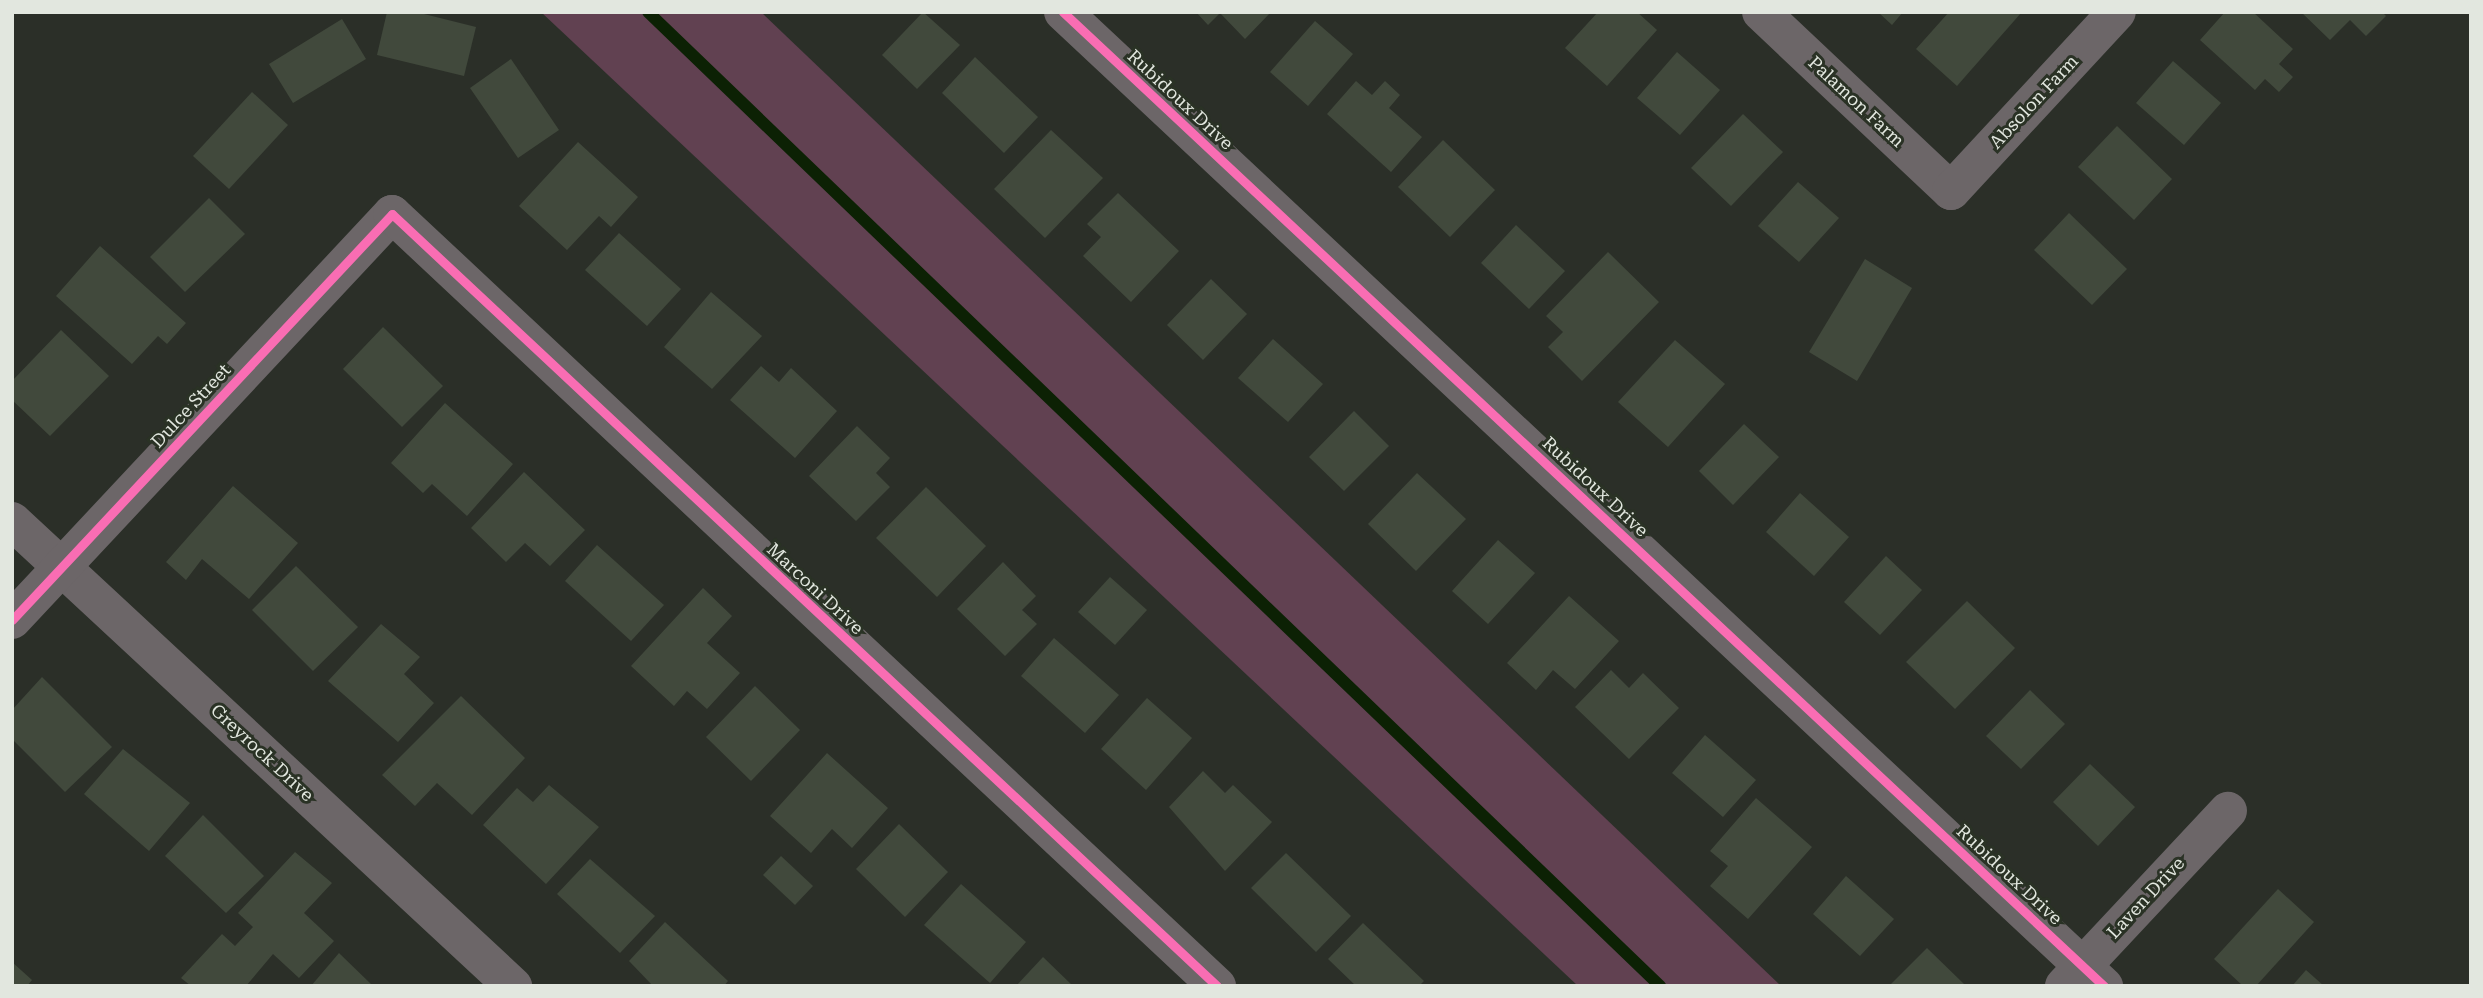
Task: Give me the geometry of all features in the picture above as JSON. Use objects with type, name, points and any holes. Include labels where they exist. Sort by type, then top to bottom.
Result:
[{"type":"street","name":"Rubidoux Drive","points":[[1063,12],[2084,979]]},
{"type":"street","name":"Palamon Farm","points":[[1761,12],[1951,191]]},
{"type":"street","name":"Absolon Farm","points":[[1951,191],[2117,12]]},
{"type":"street","name":"Dulce Street","points":[[12,620],[392,214]]},
{"type":"street","name":"Marconi Drive","points":[[392,214],[1217,986]]},
{"type":"street","name":"Greyrock Drive","points":[[12,521],[513,986]]},
{"type":"street","name":"Laven Drive","points":[[2084,979],[2228,811]]},
{"type":"shaded area","points":[[541,12],[761,12],[1781,986],[1578,986]]},
{"type":"building","points":[[387,12],[416,12],[476,27],[464,76],[377,55]]},
{"type":"building","points":[[923,12],[960,45],[917,89],[882,55]]},
{"type":"building","points":[[1196,12],[1271,12],[1245,39],[1220,13],[1208,25]]},
{"type":"building","points":[[1598,12],[1637,12],[1657,30],[1607,86],[1565,48]]},
{"type":"building","points":[[1878,12],[1903,12],[1892,25]]},
{"type":"building","points":[[1949,12],[2021,13],[1957,86],[1916,49]]},
{"type":"building","points":[[2225,12],[2253,12],[2293,49],[2279,64],[2293,77],[2279,92],[2265,79],[2255,90],[2200,40]]},
{"type":"building","points":[[2301,12],[2382,12],[2386,16],[2366,36],[2350,20],[2330,40]]},
{"type":"building","points":[[342,19],[366,59],[293,103],[269,64]]},
{"type":"building","points":[[1315,21],[1353,54],[1308,106],[1270,72]]},
{"type":"building","points":[[1677,52],[1720,90],[1680,135],[1637,98]]},
{"type":"building","points":[[975,57],[1038,117],[1004,153],[942,93]]},
{"type":"building","points":[[511,59],[559,130],[518,158],[470,88]]},
{"type":"building","points":[[2173,61],[2221,103],[2184,145],[2136,103]]},
{"type":"building","points":[[1356,81],[1372,95],[1385,81],[1400,95],[1389,108],[1422,137],[1391,172],[1327,114]]},
{"type":"building","points":[[252,92],[288,125],[229,189],[193,156]]},
{"type":"building","points":[[1743,114],[1783,152],[1731,206],[1691,168]]},
{"type":"building","points":[[2117,126],[2172,179],[2134,220],[2078,167]]},
{"type":"building","points":[[1051,130],[1103,178],[1045,238],[994,189]]},
{"type":"building","points":[[1443,140],[1495,190],[1450,237],[1398,187]]},
{"type":"building","points":[[578,142],[638,197],[611,227],[599,216],[567,250],[519,206]]},
{"type":"building","points":[[1798,182],[1839,218],[1799,262],[1758,226]]},
{"type":"building","points":[[1118,193],[1179,251],[1131,302],[1083,256],[1101,237],[1087,224]]},
{"type":"building","points":[[209,198],[245,234],[185,292],[150,257]]},
{"type":"building","points":[[2069,213],[2127,269],[2092,305],[2034,250]]},
{"type":"building","points":[[1516,225],[1565,271],[1529,309],[1481,263]]},
{"type":"building","points":[[619,233],[681,289],[647,326],[585,270]]},
{"type":"building","points":[[100,246],[186,323],[167,344],[158,336],[132,364],[56,296]]},
{"type":"building","points":[[1608,252],[1659,302],[1582,381],[1548,347],[1563,332],[1546,316]]},
{"type":"building","points":[[1865,259],[1912,288],[1857,381],[1809,352]]},
{"type":"building","points":[[1211,279],[1247,314],[1203,360],[1167,325]]},
{"type":"building","points":[[711,292],[762,336],[712,389],[664,347]]},
{"type":"building","points":[[383,327],[443,386],[402,427],[343,369]]},
{"type":"building","points":[[61,330],[109,376],[50,436],[12,400],[12,381]]},
{"type":"building","points":[[1273,339],[1323,384],[1288,422],[1238,378]]},
{"type":"building","points":[[1675,340],[1725,384],[1668,447],[1618,402]]},
{"type":"building","points":[[761,366],[779,382],[791,368],[837,411],[795,458],[730,400]]},
{"type":"building","points":[[445,403],[513,464],[467,516],[432,484],[423,493],[391,463]]},
{"type":"building","points":[[1354,411],[1389,446],[1344,491],[1309,457]]},
{"type":"building","points":[[1744,424],[1779,457],[1733,505],[1699,471]]},
{"type":"building","points":[[857,426],[890,458],[876,473],[890,487],[856,521],[809,476]]},
{"type":"building","points":[[524,472],[585,530],[550,566],[525,543],[506,562],[471,528]]},
{"type":"building","points":[[1417,473],[1466,519],[1416,571],[1368,524]]},
{"type":"building","points":[[233,486],[298,543],[249,599],[202,559],[186,580],[166,562]]},
{"type":"building","points":[[926,487],[986,546],[937,597],[876,538]]},
{"type":"building","points":[[1800,493],[1849,537],[1814,576],[1766,532]]},
{"type":"building","points":[[1498,540],[1535,573],[1488,624],[1452,591]]},
{"type":"building","points":[[597,545],[664,605],[631,641],[565,581]]},
{"type":"building","points":[[1886,556],[1922,590],[1880,635],[1844,602]]},
{"type":"building","points":[[1003,562],[1036,596],[1022,610],[1037,624],[1005,656],[957,609]]},
{"type":"building","points":[[296,566],[358,627],[313,671],[252,610]]},
{"type":"building","points":[[1110,577],[1147,610],[1115,645],[1078,612]]},
{"type":"building","points":[[703,588],[732,616],[707,643],[740,673],[707,709],[687,691],[674,706],[631,666]]},
{"type":"building","points":[[1569,596],[1619,641],[1575,689],[1553,670],[1536,690],[1507,663]]},
{"type":"building","points":[[1967,601],[2015,648],[1955,709],[1906,662]]},
{"type":"building","points":[[381,624],[420,657],[404,674],[434,703],[398,742],[328,681]]},
{"type":"building","points":[[1054,638],[1119,695],[1085,733],[1021,676]]},
{"type":"building","points":[[1611,670],[1629,688],[1643,673],[1679,708],[1629,759],[1575,707]]},
{"type":"building","points":[[42,677],[112,747],[65,792],[12,739],[12,710]]},
{"type":"building","points":[[755,686],[800,730],[751,781],[706,737]]},
{"type":"building","points":[[2030,690],[2065,724],[2021,769],[1986,736]]},
{"type":"building","points":[[461,696],[525,758],[472,815],[437,783],[415,806],[382,775]]},
{"type":"building","points":[[1147,698],[1192,738],[1146,790],[1101,749]]},
{"type":"building","points":[[1705,735],[1756,780],[1723,817],[1672,773]]},
{"type":"building","points":[[123,749],[190,803],[149,851],[84,794]]},
{"type":"building","points":[[827,753],[888,808],[852,848],[832,829],[811,853],[770,816]]},
{"type":"building","points":[[2090,764],[2135,807],[2098,846],[2053,802]]},
{"type":"building","points":[[1203,771],[1225,793],[1233,785],[1272,822],[1225,871],[1169,807]]},
{"type":"building","points":[[549,785],[599,827],[546,884],[483,825],[517,788],[533,802]]},
{"type":"building","points":[[1756,798],[1812,847],[1748,919],[1710,886],[1728,866],[1710,851]]},
{"type":"building","points":[[203,815],[264,876],[226,913],[165,856]]},
{"type":"building","points":[[899,824],[948,872],[905,917],[856,869]]},
{"type":"building","points":[[295,852],[332,883],[304,913],[334,941],[299,978],[273,954],[246,986],[191,986],[181,978],[222,934],[235,946],[253,927],[238,913]]},
{"type":"building","points":[[1286,853],[1351,916],[1316,952],[1251,888]]},
{"type":"building","points":[[781,856],[813,886],[795,905],[763,875]]},
{"type":"building","points":[[590,859],[655,916],[620,953],[557,894]]},
{"type":"building","points":[[1846,876],[1894,919],[1860,956],[1813,914]]},
{"type":"building","points":[[961,884],[1026,942],[990,983],[924,925]]},
{"type":"building","points":[[2278,889],[2314,922],[2256,986],[2243,986],[2214,959]]},
{"type":"building","points":[[665,922],[728,981],[724,986],[653,986],[629,961]]},
{"type":"building","points":[[1363,923],[1424,981],[1419,986],[1356,986],[1328,959]]},
{"type":"building","points":[[1927,948],[1964,984],[1889,986]]},
{"type":"building","points":[[339,953],[373,986],[311,986]]},
{"type":"building","points":[[1043,957],[1073,986],[1016,986]]},
{"type":"building","points":[[12,962],[32,980],[27,986],[12,986]]},
{"type":"building","points":[[2306,970],[2324,986],[2292,986]]},
{"type":"waterway","points":[[648,12],[1660,986]]},
{"type":"cycle path","points":[[1063,12],[2104,986]]},
{"type":"cycle path","points":[[12,620],[392,214],[1217,986]]}]
